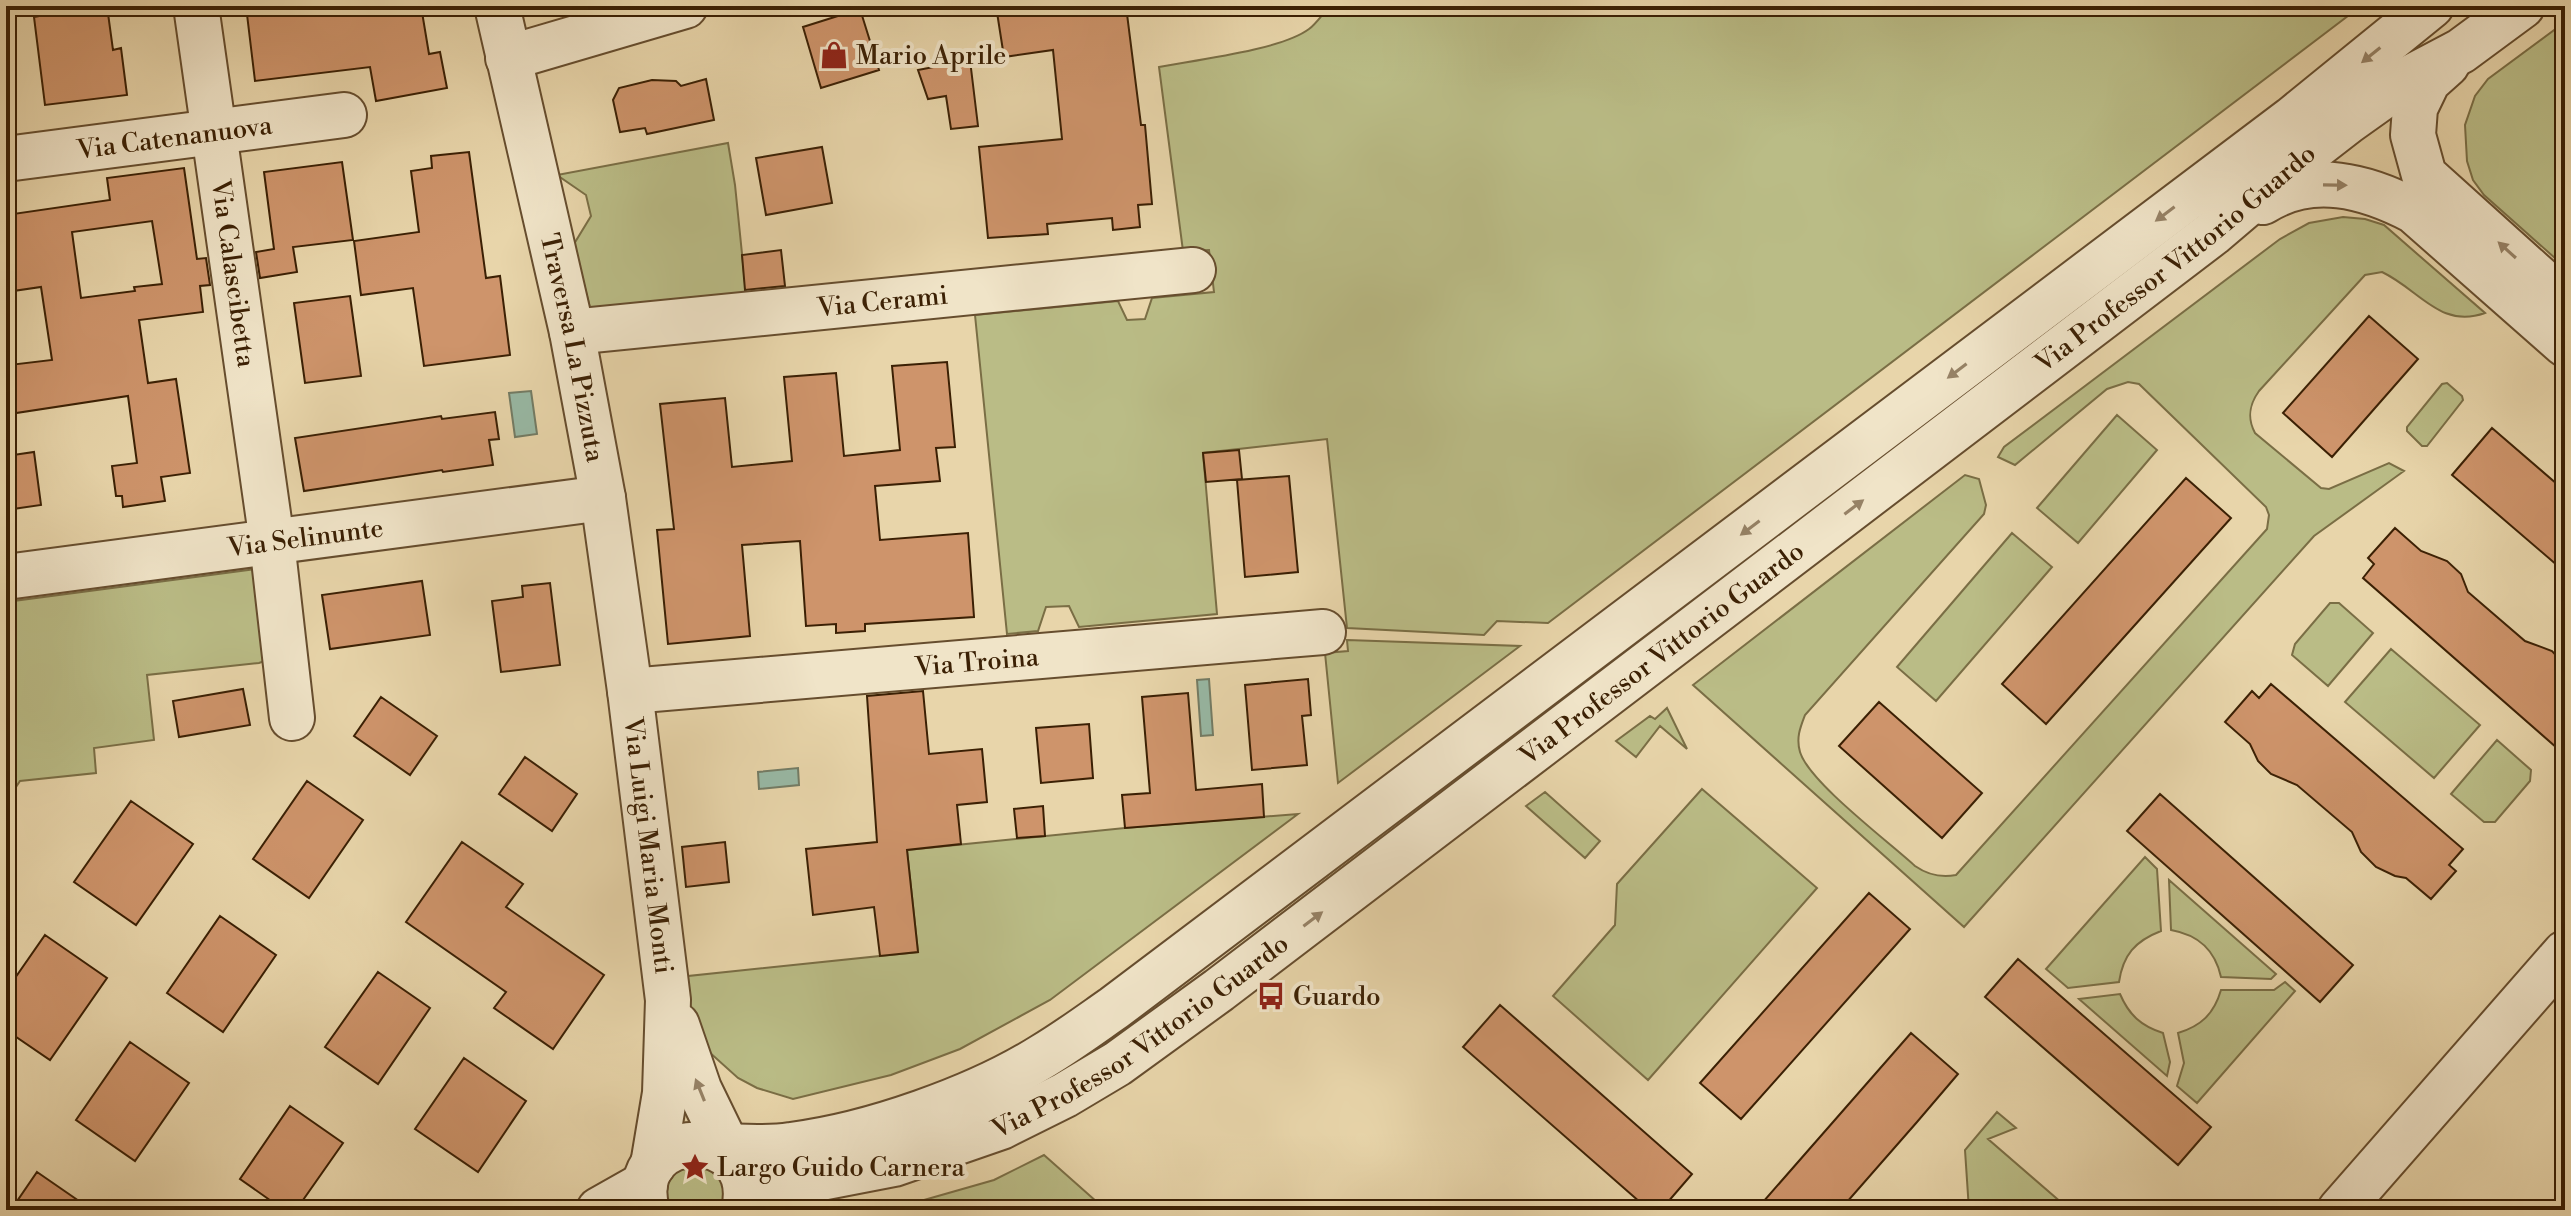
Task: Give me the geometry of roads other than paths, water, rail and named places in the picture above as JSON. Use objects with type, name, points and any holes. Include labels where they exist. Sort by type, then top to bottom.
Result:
[{"type":"street","name":"Via Calascibetta","points":[[196,6],[272,542],[292,718]]},
{"type":"street","name":"Traversa La Pizzuta","points":[[497,6],[572,332],[603,498],[630,691]]},
{"type":"street","points":[[508,58],[685,6]]},
{"type":"street","name":"Via Professor Vittorio Guardo","points":[[599,1210],[649,1186],[662,1155],[686,1144],[723,1151],[818,1141],[955,1099],[1043,1057],[1140,989],[2326,93],[2431,6]]},
{"type":"street","name":"Via Professor Vittorio Guardo","points":[[755,1210],[806,1181],[894,1164],[1001,1127],[1065,1095],[1117,1064],[1219,990],[2213,233],[2347,122],[2406,80],[2461,51],[2522,6]]},
{"type":"street","points":[[2461,51],[2428,81],[2415,108],[2413,135],[2419,163],[2424,175],[2565,302]]},
{"type":"street","name":"Via Catenanuova","points":[[6,159],[344,115]]},
{"type":"street","points":[[2213,233],[2277,193],[2309,184],[2345,184],[2384,195],[2414,211],[2565,344]]},
{"type":"street","name":"Via Cerami","points":[[572,332],[1193,270]]},
{"type":"street","name":"Via Selinunte","points":[[6,577],[603,498]]},
{"type":"street","name":"Via Troina","points":[[630,691],[1323,632]]},
{"type":"street","name":"Via Luigi Maria Monti","points":[[630,691],[668,1000]]},
{"type":"street","points":[[2340,1210],[2565,953]]},
{"type":"street","points":[[668,1000],[723,1151],[745,1184],[744,1210]]},
{"type":"street","points":[[649,1186],[665,1093],[668,1000]]},
{"type":"place","name":"Mario Aprile","points":[[834,55]]},
{"type":"place","name":"Guardo","points":[[1271,996]]},
{"type":"place","name":"Largo Guido Carnera","points":[[695,1167]]}]
